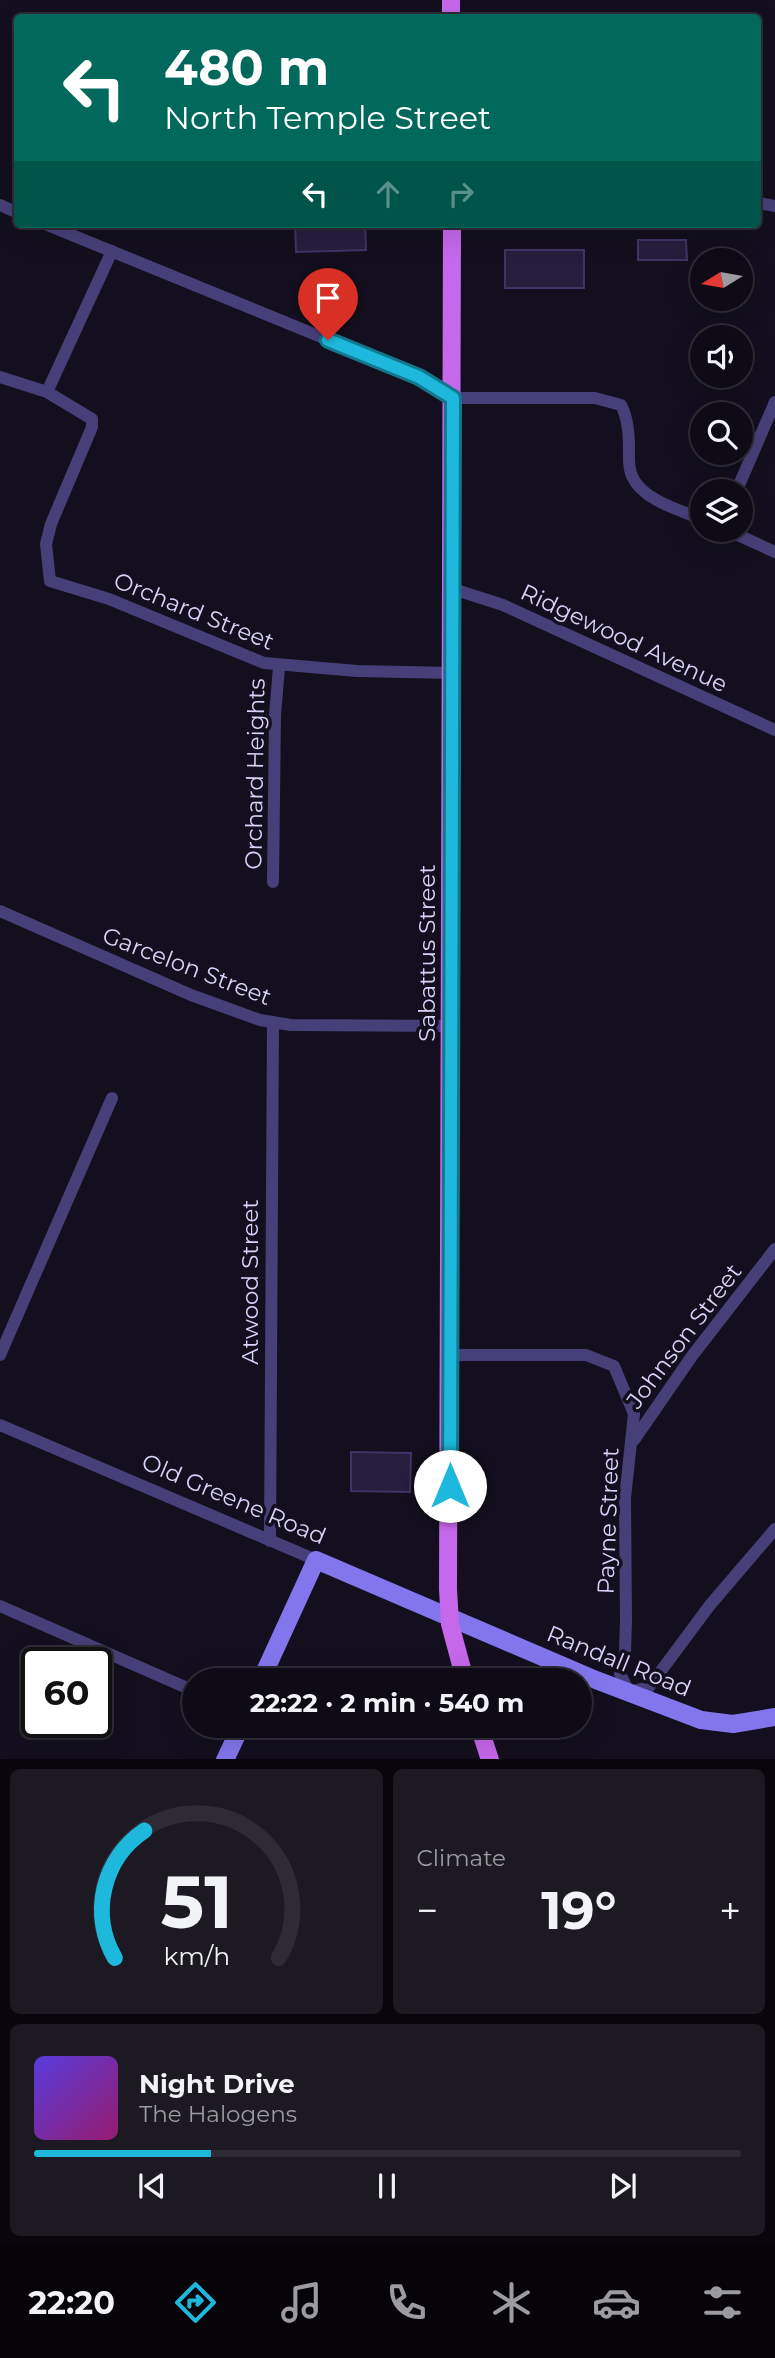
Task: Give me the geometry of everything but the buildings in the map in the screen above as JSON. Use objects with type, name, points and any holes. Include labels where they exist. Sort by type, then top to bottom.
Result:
[{"type":"main road","name":"Sabattus Street","points":[[452,228],[449,1618],[462,1668]]},
{"type":"main road","points":[[483,1738],[490,1759]]},
{"type":"street","points":[[55,228],[419,377],[453,398],[595,398],[621,405],[626,413],[630,467],[634,480],[654,497],[690,514]]},
{"type":"street","points":[[0,377],[47,392],[111,251]]},
{"type":"street","name":"Orchard Street","points":[[47,392],[92,419],[92,427],[51,524],[46,544],[50,581],[110,599],[195,637],[279,667],[452,673]]},
{"type":"street","points":[[742,479],[775,402]]},
{"type":"street","points":[[753,542],[775,552]]},
{"type":"street","name":"Ridgewood Avenue","points":[[453,589],[503,605],[775,730]]},
{"type":"street","name":"Orchard Heights","points":[[274,882],[275,715],[279,667]]},
{"type":"street","name":"Garcelon Street","points":[[0,911],[191,995],[274,1022],[451,1026]]},
{"type":"street","name":"Atwood Street","points":[[270,1541],[274,1022]]},
{"type":"street","points":[[0,1354],[113,1098]]},
{"type":"street","name":"Johnson Street","points":[[630,1450],[644,1422],[775,1249]]},
{"type":"street","name":"Payne Street","points":[[451,1354],[586,1355],[604,1360],[618,1371],[634,1414],[625,1498],[625,1653],[620,1674],[629,1692]]},
{"type":"street","name":"Old Greene Road","points":[[0,1424],[449,1618]]},
{"type":"street","points":[[629,1692],[649,1687],[710,1605],[775,1529]]},
{"type":"street","points":[[266,1668],[316,1560]]},
{"type":"street","points":[[0,1606],[182,1686]]},
{"type":"street","name":"Randall Road","points":[[449,1618],[629,1692],[713,1723],[745,1723],[775,1717]]},
{"type":"street","points":[[225,1759],[235,1738]]},
{"type":"route","points":[[328,340],[419,377],[453,398],[450,1486]]}]
